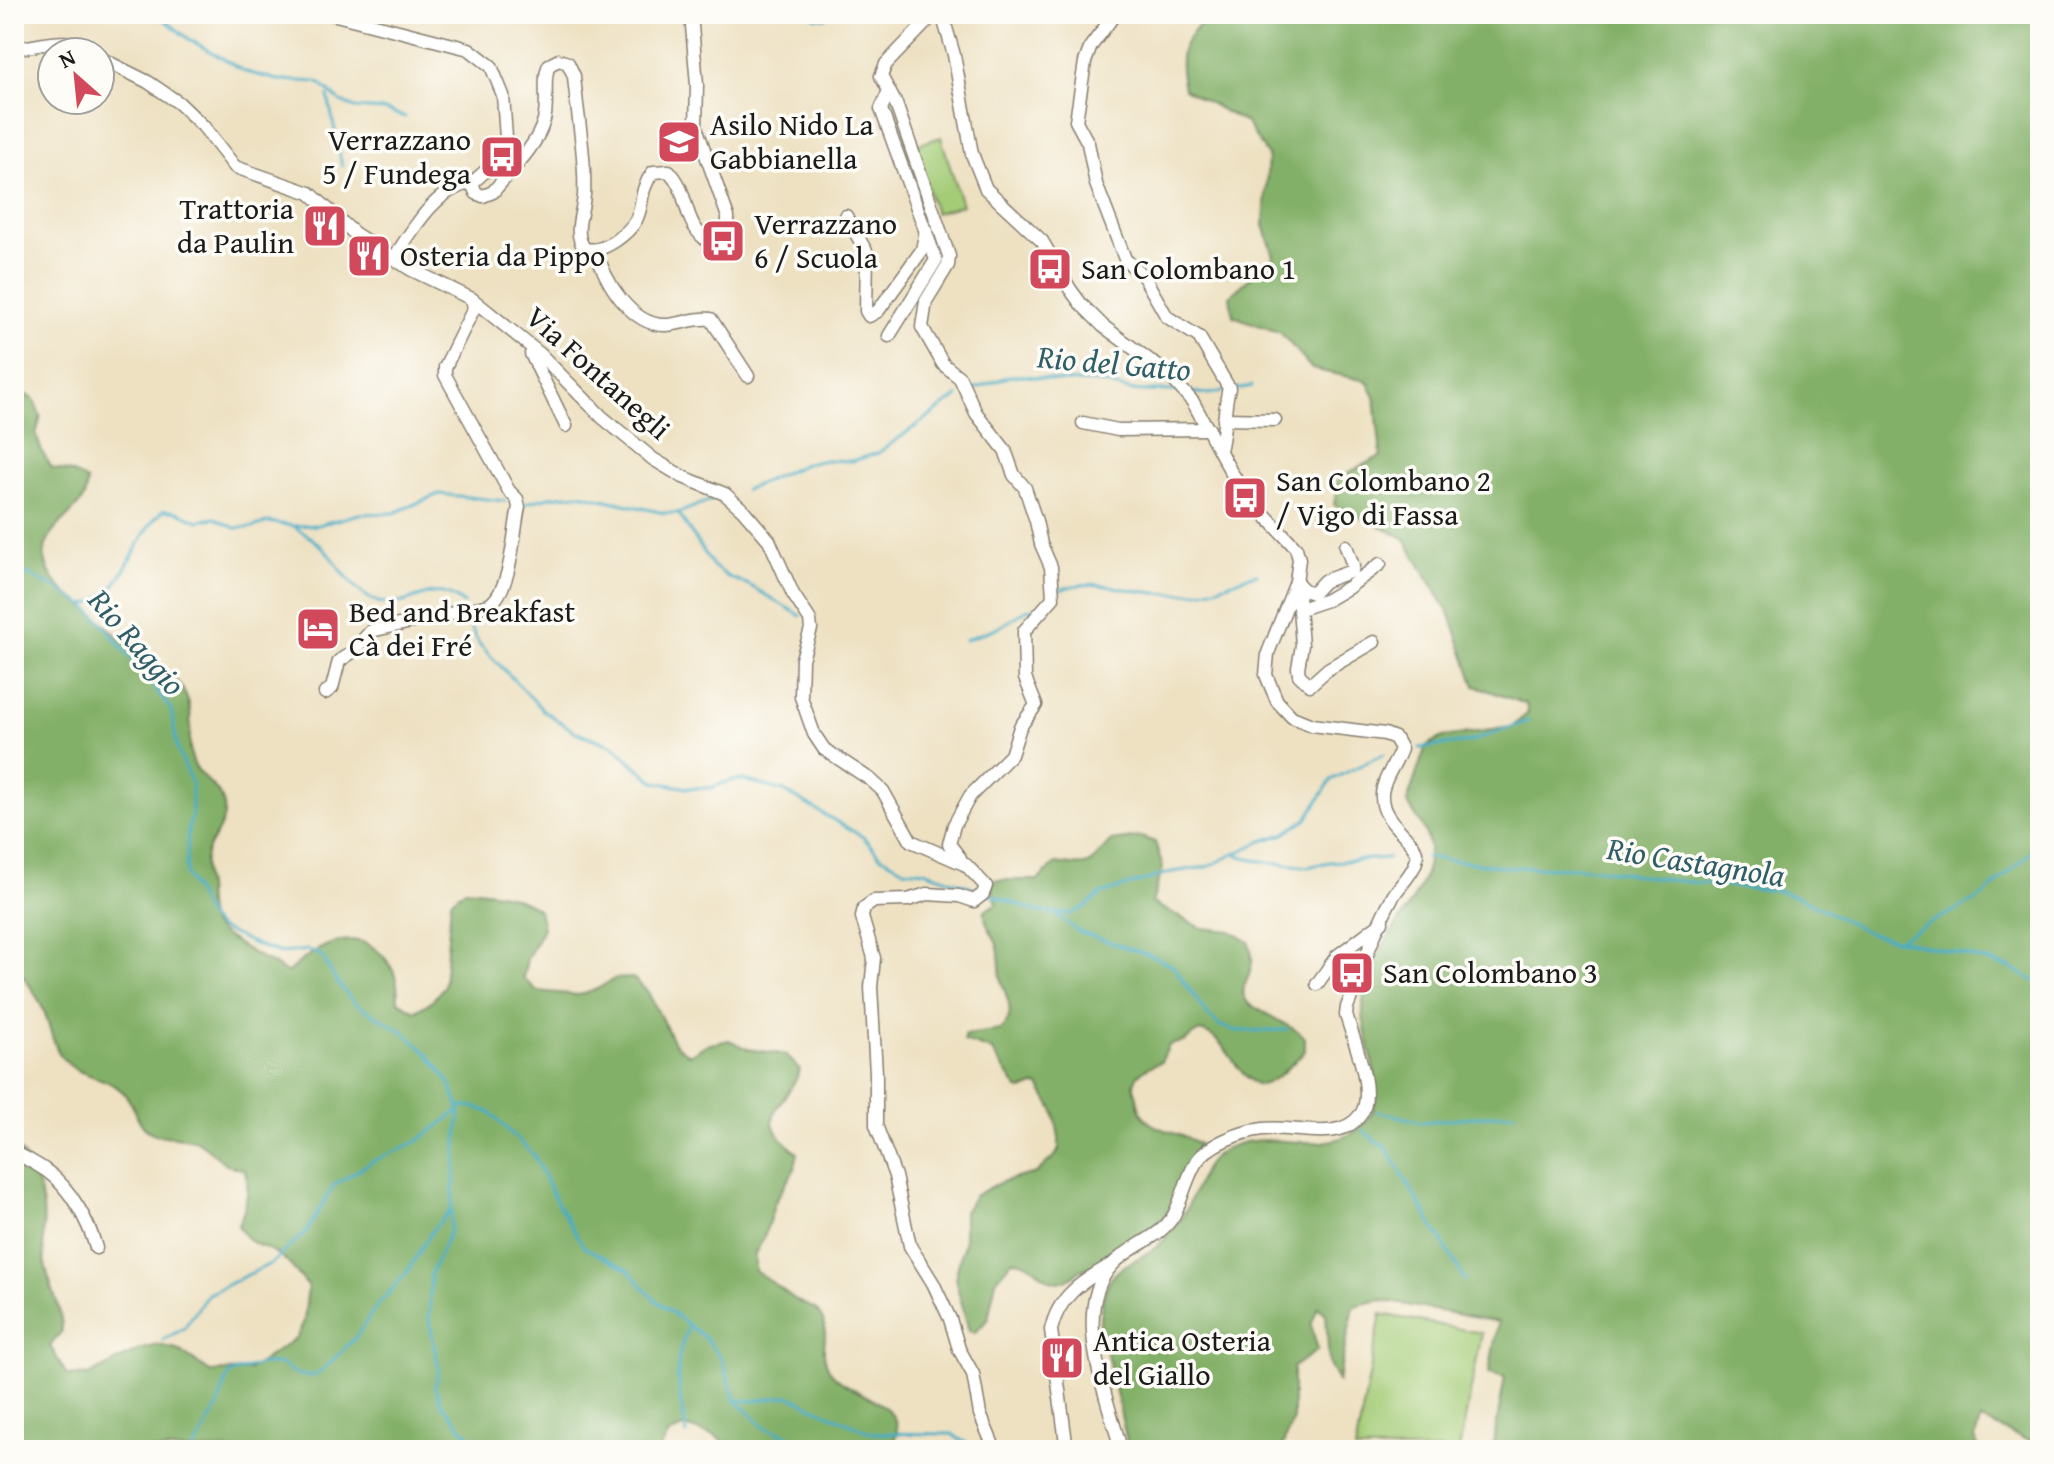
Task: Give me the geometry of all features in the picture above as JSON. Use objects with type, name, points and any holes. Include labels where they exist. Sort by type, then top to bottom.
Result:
[{"type":"street","points":[[332,14],[469,49],[491,66],[503,95],[506,138],[499,159],[472,183],[455,189],[426,212],[394,258]]},
{"type":"street","points":[[472,183],[476,193],[488,195],[510,172],[544,120],[546,69],[554,61],[568,63],[574,76],[584,194],[579,230],[580,242],[585,249],[597,251],[630,231],[638,218],[645,183],[653,172],[669,171],[679,181],[692,228],[705,239],[719,237],[728,229],[728,217],[696,127],[697,85],[691,14]]},
{"type":"street","points":[[889,336],[936,260],[881,109],[886,99],[881,76],[886,64],[934,14]]},
{"type":"street","points":[[942,14],[954,55],[972,154],[986,189],[1042,241],[1081,304],[1103,326],[1167,373],[1193,402],[1231,472],[1250,499],[1296,548],[1299,559],[1295,585],[1268,653],[1266,675],[1277,701],[1292,717],[1312,725],[1385,734],[1395,738],[1401,749],[1386,779],[1382,793],[1383,811],[1416,851],[1416,862],[1391,900],[1346,1015],[1367,1086],[1362,1113],[1350,1126],[1332,1131],[1263,1129],[1225,1140],[1205,1152],[1195,1164],[1174,1215],[1162,1231],[1069,1293],[1060,1303],[1051,1330],[1067,1450]]},
{"type":"street","points":[[1115,14],[1091,46],[1085,62],[1076,121],[1088,143],[1096,184],[1125,259],[1144,277],[1167,317],[1199,337],[1229,388],[1220,450]]},
{"type":"street","points":[[14,49],[36,45]]},
{"type":"street","name":"Via Fontanegli","points":[[116,66],[148,82],[179,103],[203,126],[235,167],[310,193],[354,233],[410,269],[472,299],[531,347],[602,417],[653,459],[683,477],[725,494],[758,524],[769,540],[793,594],[810,620],[811,629],[802,659],[801,697],[814,734],[824,749],[883,791],[911,841],[966,865]]},
{"type":"street","points":[[886,99],[896,104],[949,256],[948,265],[926,301],[922,327],[943,364],[960,378],[976,413],[1005,450],[1014,475],[1025,488],[1051,567],[1053,588],[1053,598],[1024,631],[1025,678],[1036,705],[1020,727],[1011,755],[970,796],[949,840],[950,847],[986,886],[974,901],[959,896],[927,894],[908,900],[874,901],[864,908],[862,917],[874,958],[871,987],[876,1125],[895,1176],[910,1246],[933,1283],[950,1319],[959,1349],[973,1374],[980,1414],[995,1450]]},
{"type":"street","points":[[846,216],[867,253],[866,311],[869,316],[878,311],[922,250],[926,230]]},
{"type":"street","points":[[597,251],[600,265],[627,307],[643,319],[665,325],[697,317],[711,319],[748,376]]},
{"type":"street","points":[[325,693],[332,688],[339,661],[371,631],[489,605],[496,601],[507,574],[519,507],[517,499],[509,491],[445,375],[445,367],[474,308],[472,299]]},
{"type":"street","points":[[531,347],[531,358],[538,364],[566,426]]},
{"type":"street","points":[[1224,419],[1275,420]]},
{"type":"street","points":[[1083,423],[1118,430],[1209,429]]},
{"type":"street","points":[[1295,585],[1313,593],[1324,581],[1352,571],[1346,546]]},
{"type":"street","points":[[1298,603],[1303,608],[1327,600],[1380,564]]},
{"type":"street","points":[[1295,585],[1302,645],[1299,675],[1310,685],[1328,669],[1374,642]]},
{"type":"street","points":[[1317,984],[1337,956],[1382,922]]},
{"type":"street","points":[[14,1152],[48,1172],[61,1184],[88,1227],[96,1248]]},
{"type":"street","points":[[1112,1264],[1097,1292],[1091,1335],[1121,1450]]},
{"type":"green space","points":[[1210,14],[2040,14],[2040,1441],[2028,1441],[1980,1420],[1975,1439],[1978,1450],[1492,1450],[1505,1377],[1489,1373],[1498,1322],[1380,1300],[1354,1306],[1338,1381],[1329,1365],[1326,1314],[1318,1307],[1311,1325],[1318,1350],[1293,1367],[1293,1419],[1281,1450],[1129,1450],[1101,1330],[1101,1308],[1111,1279],[1126,1265],[1161,1243],[1173,1230],[1186,1211],[1206,1166],[1224,1150],[1253,1141],[1329,1141],[1357,1130],[1367,1121],[1376,1097],[1376,1083],[1365,1029],[1363,1001],[1368,977],[1378,954],[1416,894],[1425,873],[1429,844],[1407,802],[1426,746],[1443,737],[1512,727],[1528,713],[1526,704],[1475,686],[1450,615],[1404,538],[1334,505],[1338,478],[1381,456],[1375,397],[1367,381],[1312,369],[1281,333],[1233,316],[1230,296],[1274,256],[1264,225],[1268,156],[1246,123],[1184,89],[1181,55],[1187,40]]},
{"type":"green space","points":[[941,137],[962,205],[935,213],[914,146]]},
{"type":"green space","points":[[14,387],[34,400],[41,417],[36,434],[52,468],[71,472],[87,481],[83,499],[52,533],[45,549],[45,559],[52,577],[132,649],[170,674],[179,683],[189,704],[193,762],[219,794],[224,806],[222,824],[205,860],[211,923],[234,942],[287,973],[309,955],[334,943],[347,940],[371,946],[383,956],[393,972],[398,1001],[415,1011],[432,1001],[444,986],[451,901],[465,889],[504,894],[539,910],[543,928],[527,959],[523,978],[537,991],[579,995],[614,979],[633,978],[648,992],[674,1043],[689,1055],[706,1045],[729,1040],[748,1049],[786,1055],[800,1070],[775,1112],[773,1121],[775,1130],[798,1153],[794,1170],[775,1202],[755,1254],[755,1271],[820,1315],[825,1329],[825,1358],[831,1372],[840,1381],[878,1402],[895,1421],[896,1434],[890,1450],[737,1450],[715,1436],[685,1427],[669,1434],[660,1450],[14,1450],[14,1144],[29,1165],[42,1199],[44,1257],[62,1331],[50,1346],[67,1375],[88,1376],[139,1350],[158,1345],[177,1349],[210,1372],[249,1370],[297,1337],[304,1321],[308,1286],[284,1259],[252,1242],[238,1225],[247,1197],[244,1169],[225,1163],[193,1140],[150,1132],[116,1086],[83,1073],[68,1063],[55,1046],[38,998],[14,965]]},
{"type":"green space","points":[[1141,837],[1155,842],[1163,867],[1152,903],[1202,928],[1231,931],[1249,942],[1252,959],[1243,994],[1245,999],[1299,1032],[1305,1038],[1305,1051],[1277,1077],[1258,1085],[1243,1073],[1224,1047],[1209,1034],[1199,1031],[1185,1041],[1169,1045],[1161,1062],[1140,1073],[1134,1086],[1145,1118],[1160,1128],[1199,1144],[1169,1210],[1140,1238],[1064,1281],[1053,1281],[1029,1264],[1012,1261],[996,1280],[988,1319],[975,1333],[969,1331],[955,1278],[964,1243],[964,1212],[974,1196],[1001,1182],[1036,1173],[1059,1149],[1054,1111],[1039,1086],[1018,1089],[991,1050],[964,1041],[964,1035],[1001,1030],[1009,1017],[998,949],[985,915],[985,910],[997,904],[991,885],[995,880],[1038,880],[1056,863],[1088,864],[1111,841]]},
{"type":"green space","points":[[1381,1314],[1482,1333],[1459,1450],[1355,1450]]},
{"type":"waterway","points":[[157,14],[189,39],[246,72],[278,80],[318,82],[341,102],[355,108],[385,110],[405,117]]},
{"type":"waterway","points":[[500,14],[512,14]]},
{"type":"waterway","points":[[811,14],[825,18],[829,14]]},
{"type":"waterway","points":[[1264,14],[1310,25]]},
{"type":"waterway","points":[[328,96],[342,166]]},
{"type":"waterway","name":"Rio del Gatto","points":[[974,389],[1010,376],[1027,376],[1102,383],[1133,391],[1177,391]]},
{"type":"waterway","name":"Rio del Gatto","points":[[1232,390],[1252,386]]},
{"type":"waterway","name":"Rio del Gatto","points":[[1188,392],[1209,394],[1224,391]]},
{"type":"waterway","name":"Rio del Gatto","points":[[745,490],[805,464],[826,460],[852,461],[878,453],[958,396]]},
{"type":"waterway","name":"Rio del Gatto","points":[[84,605],[110,590],[144,534],[164,510],[178,512],[198,521],[215,518],[235,528],[268,522],[294,526],[318,525],[359,514],[394,513],[439,494],[505,501]]},
{"type":"waterway","name":"Rio del Gatto","points":[[526,503],[580,494],[664,513],[678,513],[712,500]]},
{"type":"waterway","points":[[679,514],[713,566],[801,616]]},
{"type":"waterway","points":[[296,528],[321,546],[354,586],[378,602],[403,602],[441,593],[464,604]]},
{"type":"waterway","name":"Rio Raggio","points":[[14,568],[84,605],[100,620],[171,709],[177,748],[192,784],[186,874],[209,919],[219,928],[259,946],[281,953],[308,950],[322,956],[336,981],[354,1003],[404,1032],[429,1055],[449,1082],[460,1110],[450,1231],[431,1273],[429,1320],[439,1369],[435,1387],[441,1403],[481,1450]]},
{"type":"waterway","points":[[1060,590],[1081,585],[1103,585],[1153,593],[1192,593],[1257,574]]},
{"type":"waterway","points":[[965,640],[1001,626],[1026,610],[1038,608]]},
{"type":"waterway","points":[[467,621],[480,645],[544,711],[574,731],[613,746],[655,782],[687,788],[710,788],[733,780],[744,780],[784,791],[863,837],[880,856],[904,869],[925,871],[980,890]]},
{"type":"waterway","points":[[1420,748],[1469,742],[1528,721]]},
{"type":"waterway","points":[[986,893],[1039,912],[1071,914],[1101,894],[1172,872],[1207,867],[1284,834],[1307,819],[1331,780],[1384,754]]},
{"type":"waterway","points":[[1895,941],[1983,896],[2040,844]]},
{"type":"waterway","name":"Rio Castagnola","points":[[1238,855],[1308,867],[1329,862],[1388,858]]},
{"type":"waterway","name":"Rio Castagnola","points":[[1426,857],[1506,867],[1593,868],[1670,880],[1779,891],[1801,898],[1871,934],[2011,968],[2040,984]]},
{"type":"waterway","points":[[1057,915],[1079,932],[1173,966],[1207,1014],[1220,1026],[1238,1031],[1287,1030]]},
{"type":"waterway","points":[[460,1107],[475,1107],[489,1112],[534,1155],[552,1194],[584,1247],[628,1270],[653,1298],[704,1337],[722,1359],[735,1400],[764,1427],[790,1436],[795,1450]]},
{"type":"waterway","points":[[163,1340],[184,1328],[208,1294],[272,1263],[307,1231],[334,1185],[373,1161],[416,1142],[460,1110]]},
{"type":"waterway","points":[[1377,1111],[1421,1122],[1514,1113]]},
{"type":"waterway","points":[[1363,1131],[1387,1149],[1465,1280]]},
{"type":"waterway","points":[[193,1450],[218,1406],[231,1373],[262,1364],[281,1364],[298,1375],[313,1376],[323,1370],[356,1337],[375,1308],[405,1275],[434,1228],[450,1211]]},
{"type":"waterway","points":[[687,1434],[679,1392],[678,1366],[689,1326]]},
{"type":"waterway","points":[[735,1400],[789,1396],[871,1433],[952,1434],[976,1449]]},
{"type":"place","name":"Asilo Nido La Gabbianella","points":[[679,142]]},
{"type":"place","name":"Verrazzano 5 / Fundega","points":[[502,157]]},
{"type":"place","name":"Trattoria da Paulin","points":[[325,226]]},
{"type":"place","name":"Verrazzano 6 / Scuola","points":[[723,241]]},
{"type":"place","name":"Osteria da Pippo","points":[[369,256]]},
{"type":"place","name":"San Colombano 1","points":[[1050,269]]},
{"type":"place","name":"San Colombano 2 / Vigo di Fassa","points":[[1245,498]]},
{"type":"place","name":"Bed and Breakfast Cà dei Fré","points":[[318,629]]},
{"type":"place","name":"San Colombano 3","points":[[1352,973]]},
{"type":"place","name":"Antica Osteria del Giallo","points":[[1062,1358]]}]
